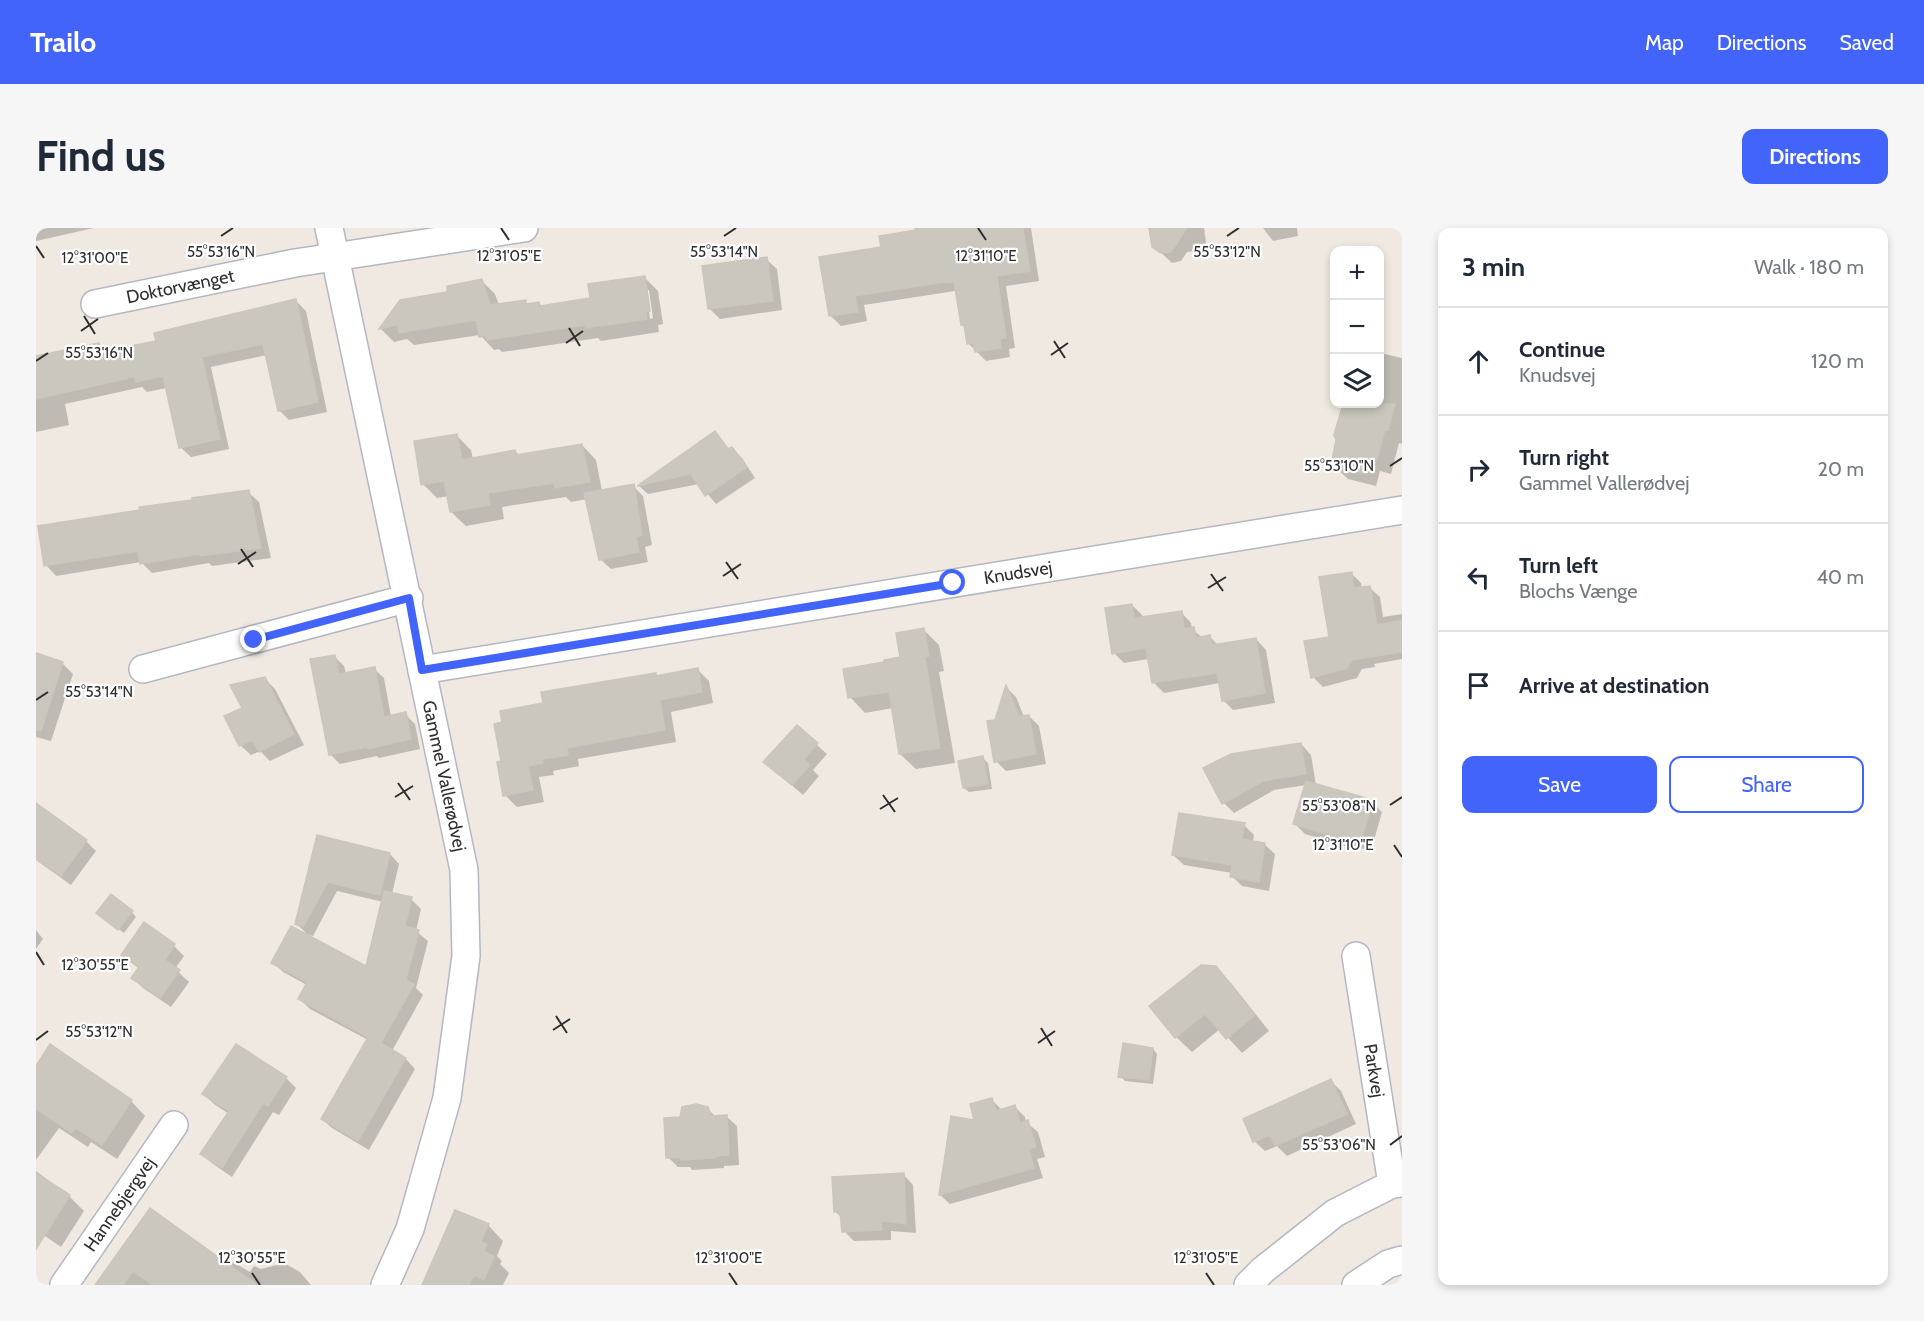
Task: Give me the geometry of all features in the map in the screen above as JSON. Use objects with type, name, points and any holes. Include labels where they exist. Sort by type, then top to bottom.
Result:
[{"type":"street","name":"Gammel Vallerødvej","points":[[329,228],[409,598],[464,870],[466,956],[447,1098],[410,1229],[385,1285]]},
{"type":"street","name":"Doktorvænget","points":[[95,304],[295,263],[524,228]]},
{"type":"street","name":"Knudsvej","points":[[422,670],[1402,510]]},
{"type":"street","points":[[143,669],[409,598]]},
{"type":"street","name":"Parkvej","points":[[1248,1285],[1263,1270],[1335,1213],[1397,1183],[1356,956]]},
{"type":"street","name":"Hannebjergvej","points":[[64,1285],[174,1125]]},
{"type":"street","points":[[1356,1285],[1388,1264],[1402,1260]]},
{"type":"building","points":[[915,228],[1023,228],[1030,271],[997,276],[1006,338],[1000,339],[1001,348],[975,352],[973,343],[967,344],[964,325],[961,325],[954,282],[855,296],[858,312],[829,316],[819,257],[881,247],[879,236],[916,230]]},
{"type":"building","points":[[1149,228],[1187,228],[1171,252],[1161,253],[1152,247]]},
{"type":"building","points":[[767,257],[773,301],[708,309],[702,266]]},
{"type":"building","points":[[645,276],[650,311],[646,312],[647,319],[586,328],[585,325],[487,340],[486,336],[479,337],[476,320],[399,333],[397,325],[379,329],[400,300],[447,292],[447,286],[482,279],[490,305],[526,300],[526,304],[539,302],[540,306],[590,298],[588,284]]},
{"type":"building","points":[[296,299],[318,402],[278,411],[263,344],[202,357],[220,439],[179,448],[163,376],[136,382],[134,377],[36,399],[36,356],[99,343],[100,352],[156,341],[154,333]]},
{"type":"building","points":[[1384,404],[1395,404],[1388,430],[1385,429],[1377,460],[1365,458],[1362,473],[1331,465],[1336,440],[1334,435],[1342,408],[1384,408]]},
{"type":"building","points":[[715,431],[728,449],[732,447],[747,467],[705,496],[691,474],[637,486]]},
{"type":"building","points":[[457,434],[462,460],[515,450],[516,455],[582,444],[590,482],[555,488],[554,483],[488,493],[490,505],[450,512],[444,481],[421,485],[414,441]]},
{"type":"building","points":[[634,484],[642,535],[636,537],[639,552],[599,560],[584,493]]},
{"type":"building","points":[[249,490],[261,548],[200,556],[200,554],[140,564],[138,551],[44,566],[38,526]]},
{"type":"building","points":[[1352,572],[1354,588],[1370,586],[1377,625],[1402,620],[1402,652],[1352,660],[1347,668],[1311,678],[1304,641],[1329,637],[1319,577]]},
{"type":"building","points":[[1132,604],[1134,618],[1182,611],[1184,629],[1194,627],[1196,638],[1210,635],[1212,645],[1256,638],[1265,693],[1222,701],[1217,673],[1152,683],[1146,648],[1112,654],[1105,608]]},
{"type":"building","points":[[924,628],[929,656],[925,657],[940,748],[899,754],[889,692],[848,698],[843,669],[900,657],[896,633]]},
{"type":"building","points":[[36,653],[63,662],[41,731],[36,730]]},
{"type":"building","points":[[335,655],[339,674],[375,667],[384,717],[406,712],[411,739],[329,755],[310,659]]},
{"type":"building","points":[[698,668],[702,692],[660,700],[665,730],[567,748],[568,755],[542,759],[543,763],[528,766],[533,790],[503,796],[497,762],[501,761],[494,724],[502,722],[500,711],[543,703],[541,692]]},
{"type":"building","points":[[265,677],[294,734],[259,752],[252,740],[239,746],[224,716],[242,708],[230,685]]},
{"type":"building","points":[[1006,685],[1019,716],[1029,715],[1036,754],[994,762],[987,721],[995,720]]},
{"type":"building","points":[[797,725],[818,743],[804,759],[810,765],[792,785],[763,762]]},
{"type":"building","points":[[1301,743],[1306,774],[1263,781],[1222,804],[1203,768],[1231,754]]},
{"type":"building","points":[[983,756],[988,784],[963,788],[958,761]]},
{"type":"building","points":[[1306,781],[1373,800],[1361,841],[1339,835],[1338,838],[1293,824]]},
{"type":"building","points":[[36,803],[87,840],[61,876],[36,859]]},
{"type":"building","points":[[1179,813],[1245,823],[1242,839],[1265,843],[1259,882],[1230,877],[1232,865],[1172,855]]},
{"type":"building","points":[[317,835],[390,853],[380,895],[328,882],[303,927],[295,924]]},
{"type":"building","points":[[384,891],[412,897],[405,926],[419,930],[406,980],[414,984],[381,1043],[406,1058],[358,1141],[321,1119],[368,1037],[298,999],[307,982],[271,963],[291,926],[366,966]]},
{"type":"building","points":[[111,894],[133,911],[118,930],[96,913]]},
{"type":"building","points":[[144,922],[175,944],[165,960],[180,970],[160,998],[131,978],[139,967],[121,955]]},
{"type":"building","points":[[1201,965],[1216,966],[1255,1015],[1226,1039],[1205,1014],[1175,1038],[1149,1006]]},
{"type":"building","points":[[1123,1043],[1153,1048],[1149,1080],[1118,1077]]},
{"type":"building","points":[[50,1044],[132,1100],[102,1145],[76,1128],[72,1133],[36,1109],[36,1066]]},
{"type":"building","points":[[236,1044],[287,1077],[268,1106],[263,1103],[222,1168],[200,1154],[229,1111],[202,1094]]},
{"type":"building","points":[[1331,1079],[1347,1114],[1275,1146],[1270,1135],[1253,1142],[1243,1119]]},
{"type":"building","points":[[992,1098],[996,1111],[1015,1105],[1020,1123],[1028,1120],[1036,1147],[1029,1149],[1034,1168],[939,1195],[951,1116],[974,1120],[970,1104]]},
{"type":"building","points":[[696,1104],[708,1107],[711,1116],[727,1115],[729,1155],[681,1160],[680,1157],[666,1158],[664,1118],[680,1117],[682,1107]]},
{"type":"building","points":[[36,1173],[70,1195],[36,1249]]},
{"type":"building","points":[[904,1173],[906,1224],[881,1221],[882,1230],[842,1232],[840,1212],[834,1212],[832,1177]]},
{"type":"building","points":[[150,1208],[257,1285],[153,1285],[133,1271],[123,1285],[95,1285]]},
{"type":"building","points":[[455,1210],[489,1224],[481,1241],[487,1244],[484,1251],[494,1256],[484,1280],[474,1275],[469,1285],[422,1285]]},
{"type":"route","points":[[254,640],[409,598],[422,670],[953,583]]}]
